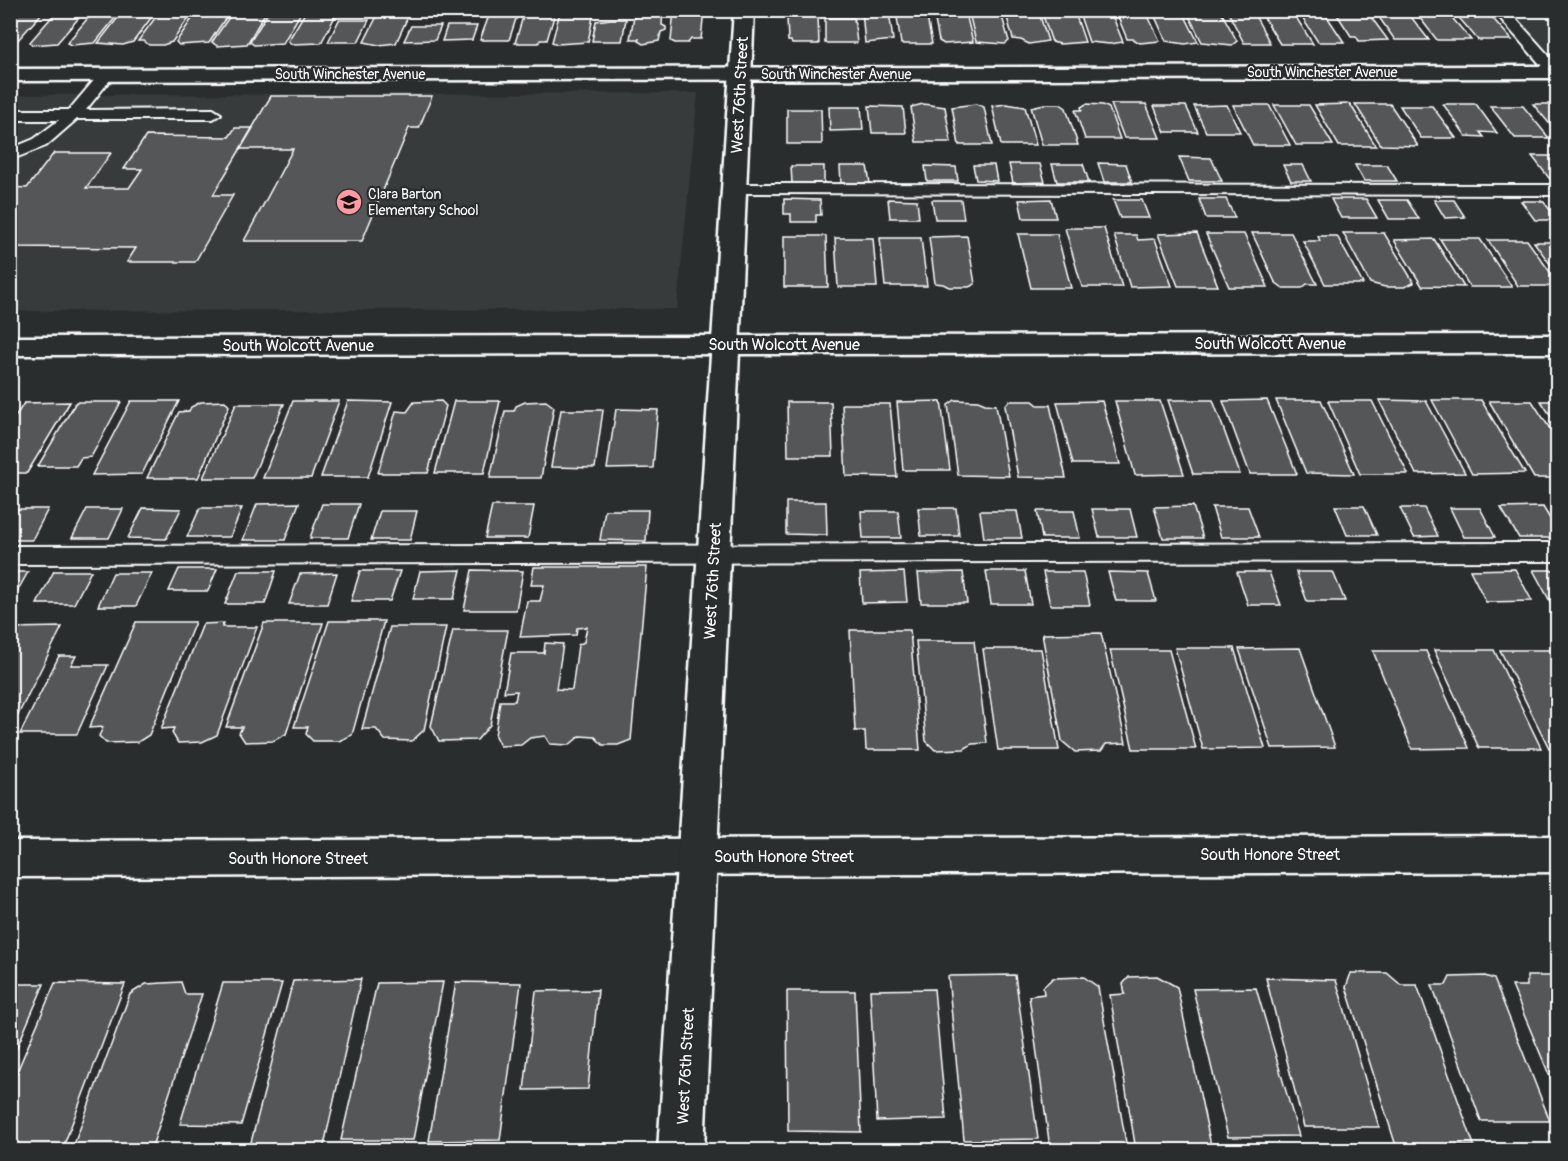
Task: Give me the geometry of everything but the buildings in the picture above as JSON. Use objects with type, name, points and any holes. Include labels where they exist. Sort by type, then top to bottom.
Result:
[{"type":"street","name":"West 76th Street","points":[[681,1150],[744,10]]},
{"type":"street","name":"South Winchester Avenue","points":[[10,75],[1556,74]]},
{"type":"street","name":"South Wolcott Avenue","points":[[10,346],[1557,344]]},
{"type":"street","name":"South Honore Street","points":[[10,859],[1557,854]]},
{"type":"lane","points":[[1500,10],[1556,74]]},
{"type":"lane","points":[[10,155],[29,150],[51,137],[74,115],[106,75]]},
{"type":"lane","points":[[10,115],[213,114]]},
{"type":"lane","points":[[735,189],[1557,190]]},
{"type":"lane","points":[[10,555],[1557,552]]},
{"type":"shaded area","points":[[1505,11],[1557,11],[1557,70]]},
{"type":"shaded area","name":"Clara Barton Elementary School","points":[[698,93],[677,309],[11,311],[10,95]]},
{"type":"place","name":"Clara Barton Elementary School","points":[[349,202]]}]
